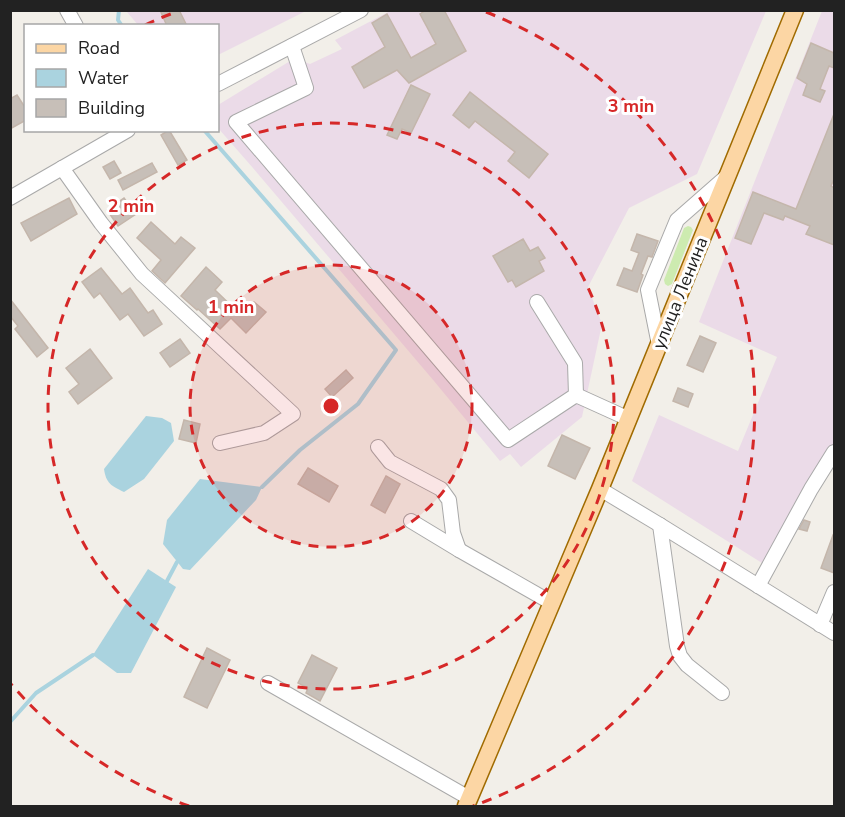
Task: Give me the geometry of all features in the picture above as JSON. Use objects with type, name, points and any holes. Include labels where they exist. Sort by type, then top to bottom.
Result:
[{"type":"main road","name":"улица Ленина","points":[[468,802],[629,419],[795,10]]},
{"type":"street","points":[[67,10],[75,24]]},
{"type":"street","points":[[219,83],[361,10]]},
{"type":"street","points":[[292,46],[306,88],[236,122],[508,440],[576,395]]},
{"type":"street","points":[[12,192],[62,168],[125,132]]},
{"type":"street","points":[[62,168],[101,223],[142,274],[293,414],[264,433],[220,443]]},
{"type":"street","points":[[659,345],[648,290],[677,220],[728,176]]},
{"type":"street","points":[[537,302],[574,363],[576,395]]},
{"type":"street","points":[[576,395],[629,419]]},
{"type":"street","points":[[378,447],[390,462],[441,489],[448,500],[453,533],[459,550]]},
{"type":"street","points":[[758,586],[834,452]]},
{"type":"street","points":[[600,489],[834,633]]},
{"type":"street","points":[[411,521],[552,603]]},
{"type":"street","points":[[660,525],[676,646],[687,665],[722,693]]},
{"type":"street","points":[[820,625],[834,592]]},
{"type":"street","points":[[268,682],[468,802]]},
{"type":"shaded area","points":[[127,10],[306,11],[219,54],[219,24],[137,24]]},
{"type":"shaded area","points":[[390,11],[766,11],[697,174],[629,208],[588,287],[602,324],[582,417],[521,467],[510,454],[500,461],[219,129],[219,104],[295,58],[310,64],[342,49],[335,40]]},
{"type":"shaded area","points":[[822,11],[834,11],[834,443],[762,563],[632,481],[659,415],[738,451],[777,357],[699,322]]},
{"type":"green space","points":[[688,226],[693,230],[672,284],[668,286],[664,280],[684,228]]},
{"type":"water","points":[[146,416],[162,418],[171,423],[174,441],[144,479],[124,492],[110,484],[104,469]]},
{"type":"water","points":[[200,479],[262,487],[256,500],[190,570],[183,569],[163,544],[167,520]]},
{"type":"water","points":[[148,569],[176,587],[131,673],[117,673],[93,655]]},
{"type":"building","points":[[160,10],[179,10],[186,24],[166,24]]},
{"type":"building","points":[[426,10],[444,10],[466,51],[409,83],[397,70],[364,88],[352,67],[385,47],[372,23],[387,14],[411,58],[436,44],[420,14]]},
{"type":"building","points":[[811,43],[834,53],[834,68],[829,66],[820,89],[825,91],[820,102],[803,95],[807,84],[797,78]]},
{"type":"building","points":[[411,85],[430,94],[411,133],[402,129],[397,139],[387,135]]},
{"type":"building","points":[[470,92],[548,154],[529,178],[508,161],[515,152],[475,121],[469,128],[453,115]]},
{"type":"building","points":[[17,95],[24,106],[24,121],[10,129],[10,99]]},
{"type":"building","points":[[834,114],[834,179],[831,186],[834,188],[834,245],[806,234],[810,226],[785,216],[783,220],[764,213],[751,244],[735,238],[753,192],[796,209]]},
{"type":"building","points":[[170,132],[187,160],[178,165],[161,135]]},
{"type":"building","points":[[114,161],[121,173],[110,179],[103,167]]},
{"type":"building","points":[[152,163],[157,172],[123,190],[118,180]]},
{"type":"building","points":[[69,198],[77,214],[31,241],[21,223]]},
{"type":"building","points":[[124,198],[136,214],[118,226],[107,210]]},
{"type":"building","points":[[151,222],[175,244],[181,237],[195,248],[165,283],[152,271],[161,260],[137,238]]},
{"type":"building","points":[[637,234],[658,241],[652,257],[648,256],[637,292],[617,285],[624,268],[632,271],[639,253],[631,250]]},
{"type":"building","points":[[523,239],[530,251],[538,247],[545,258],[539,261],[544,271],[516,287],[512,280],[508,282],[493,256]]},
{"type":"building","points":[[206,267],[222,282],[215,290],[241,315],[254,302],[266,312],[246,333],[231,318],[220,329],[181,296]]},
{"type":"building","points":[[101,268],[122,294],[130,288],[148,313],[153,310],[162,324],[144,336],[128,314],[120,320],[100,293],[94,298],[82,282]]},
{"type":"building","points":[[10,299],[48,348],[37,357],[15,329],[18,326],[10,316]]},
{"type":"building","points":[[700,336],[716,343],[703,372],[687,365]]},
{"type":"building","points":[[180,339],[190,353],[170,367],[160,353]]},
{"type":"building","points":[[90,349],[112,378],[78,404],[69,392],[79,384],[66,368]]},
{"type":"building","points":[[346,370],[353,378],[332,397],[325,389]]},
{"type":"building","points":[[678,388],[693,394],[688,407],[673,401]]},
{"type":"building","points":[[184,420],[200,424],[196,443],[179,439]]},
{"type":"building","points":[[562,435],[590,448],[575,479],[548,466]]},
{"type":"building","points":[[308,468],[338,486],[329,502],[298,484]]},
{"type":"building","points":[[386,476],[400,484],[385,513],[371,505]]},
{"type":"building","points":[[804,520],[810,522],[807,531],[799,529]]},
{"type":"building","points":[[834,536],[834,573],[821,568]]},
{"type":"building","points":[[207,648],[230,660],[207,708],[184,697]]},
{"type":"building","points":[[312,655],[337,668],[320,701],[306,693],[308,688],[298,683]]},
{"type":"waterway","points":[[119,10],[118,20],[121,24]]},
{"type":"waterway","points":[[206,132],[396,350],[358,404],[300,450],[262,487]]},
{"type":"waterway","points":[[167,581],[177,562]]},
{"type":"waterway","points":[[10,722],[36,693],[93,655]]}]
